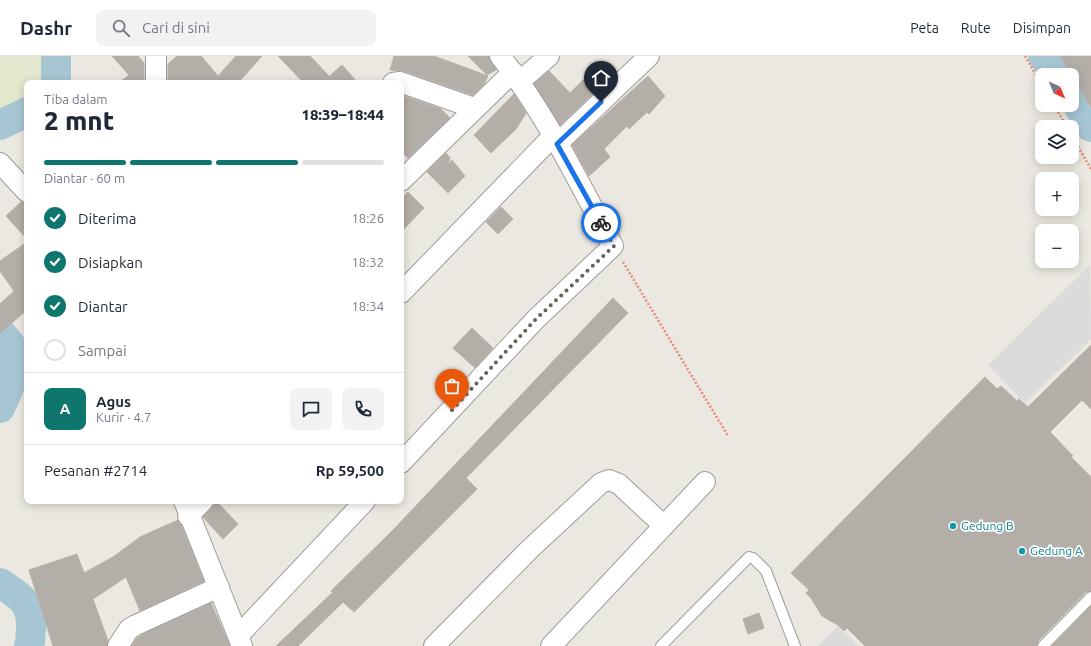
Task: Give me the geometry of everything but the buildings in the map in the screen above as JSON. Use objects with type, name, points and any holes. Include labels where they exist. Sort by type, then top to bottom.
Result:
[{"type":"street","points":[[156,56],[156,80]]},
{"type":"street","points":[[404,460],[536,319],[614,246],[555,140],[516,77],[500,56]]},
{"type":"street","points":[[404,177],[474,108],[516,77],[549,56]]},
{"type":"street","points":[[404,290],[555,140],[649,56]]},
{"type":"street","points":[[404,83],[474,108]]},
{"type":"street","points":[[0,163],[24,189]]},
{"type":"street","points":[[444,642],[531,548],[601,483],[609,480],[619,484],[664,526]]},
{"type":"street","points":[[551,646],[705,482]]},
{"type":"street","points":[[196,504],[186,508],[240,641],[362,504]]},
{"type":"street","points":[[118,646],[129,629],[219,587]]},
{"type":"lane","points":[[662,646],[749,557],[753,558],[766,571],[795,646]]},
{"type":"lane","points":[[1043,646],[1091,597]]},
{"type":"path","points":[[1025,56],[1035,73]]},
{"type":"path","points":[[1079,148],[1091,169]]},
{"type":"path","points":[[614,246],[728,436]]},
{"type":"green space","points":[[0,56],[45,56],[47,72],[40,80],[24,80],[24,98],[0,126]]},
{"type":"shaded area","points":[[1090,265],[1091,339],[1025,403],[988,365]]},
{"type":"shaded area","points":[[838,626],[859,646],[818,646]]},
{"type":"waterway","points":[[56,56],[56,80]]},
{"type":"waterway","points":[[1043,56],[1052,68]]},
{"type":"waterway","points":[[1079,107],[1091,127]]},
{"type":"waterway","points":[[0,125],[24,113]]},
{"type":"waterway","points":[[0,332],[12,347],[15,362],[7,394],[0,408]]},
{"type":"waterway","points":[[0,583],[24,601],[30,613],[31,630],[29,646]]},
{"type":"way so far","points":[[452,410],[536,319],[581,275],[614,246],[601,223]]},
{"type":"place","name":"Gedung B","points":[[953,526]]},
{"type":"place","name":"Gedung A","points":[[1022,551]]},
{"type":"route","points":[[601,102],[557,144],[601,223]]}]
